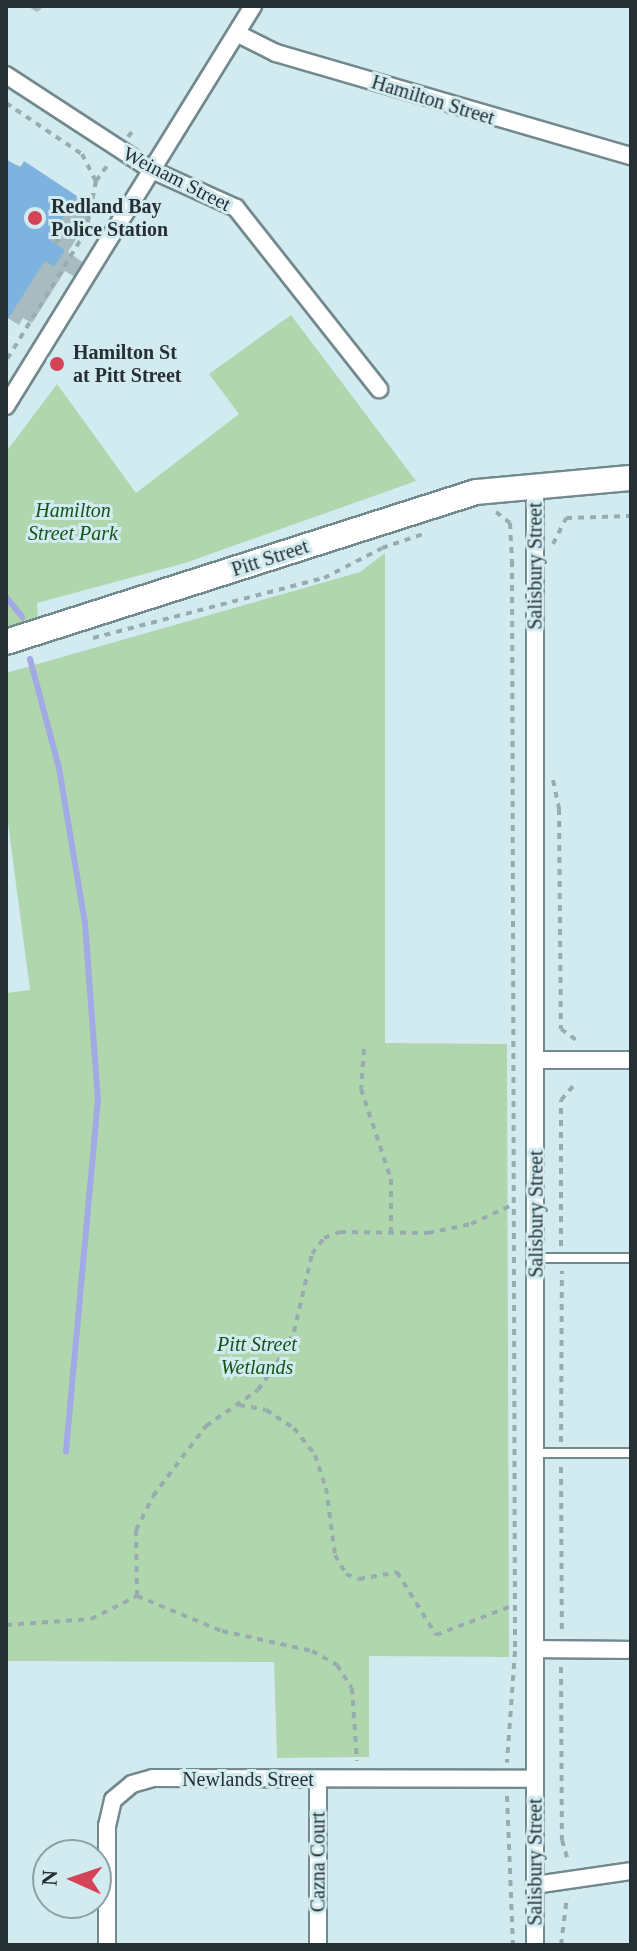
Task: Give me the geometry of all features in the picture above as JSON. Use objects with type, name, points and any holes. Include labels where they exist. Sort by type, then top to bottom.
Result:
[{"type":"street","points":[[6,406],[253,6]]},
{"type":"street","name":"Hamilton Street","points":[[238,34],[276,53],[631,156]]},
{"type":"street","name":"Weinam Street","points":[[6,75],[152,170],[221,198],[251,220],[379,389]]},
{"type":"street","points":[[535,483],[631,478]]},
{"type":"street","name":"Pitt Street","points":[[6,642],[392,517],[476,492],[535,483]]},
{"type":"street","name":"Salisbury Street","points":[[535,483],[535,1945]]},
{"type":"street","points":[[535,1060],[631,1060]]},
{"type":"street","points":[[537,1649],[631,1650]]},
{"type":"street","name":"Newlands Street","points":[[107,1945],[107,1826],[113,1800],[132,1784],[153,1778],[535,1779]]},
{"type":"street","name":"Cazna Court","points":[[318,1779],[318,1945]]},
{"type":"street","points":[[535,1885],[631,1871]]},
{"type":"lane","points":[[537,1258],[631,1258]]},
{"type":"lane","points":[[537,1453],[631,1453]]},
{"type":"path","points":[[6,103],[91,164],[96,181],[86,231],[6,361]]},
{"type":"path","points":[[93,207],[100,211]]},
{"type":"path","points":[[55,243],[74,227],[86,231]]},
{"type":"path","points":[[485,514],[497,512],[510,523],[512,561],[514,1717],[507,1779],[513,1945]]},
{"type":"path","points":[[551,558],[552,545],[566,518],[631,516]]},
{"type":"path","points":[[80,640],[169,622],[324,578],[382,548],[434,530]]},
{"type":"path","points":[[551,776],[559,809],[561,1029],[576,1040]]},
{"type":"path","points":[[364,1049],[361,1089],[391,1179],[391,1234]]},
{"type":"path","points":[[568,1861],[562,1840],[561,1100],[576,1083]]},
{"type":"path","points":[[137,1596],[136,1530],[153,1496],[206,1426],[258,1390],[294,1332],[312,1254],[324,1238],[340,1232],[391,1234],[471,1224],[514,1204],[536,1202]]},
{"type":"path","points":[[239,1405],[266,1410],[294,1428],[315,1455],[326,1488],[335,1555],[346,1574],[359,1579],[397,1572],[436,1635],[514,1605]]},
{"type":"path","points":[[6,1625],[91,1619],[137,1596],[222,1631],[312,1651],[337,1665],[352,1688],[358,1779]]},
{"type":"path","points":[[561,1945],[567,1897]]},
{"type":"green space","name":"Hamilton Street Park","points":[[291,315],[416,481],[185,563],[37,603],[38,618],[6,628],[6,452],[57,384],[136,493],[239,414],[209,374]]},
{"type":"green space","name":"Pitt Street Wetlands","points":[[385,553],[385,1043],[507,1044],[509,1657],[369,1656],[369,1757],[277,1758],[274,1662],[6,1661],[6,993],[30,990],[6,808],[6,673],[360,572]]},
{"type":"building","name":"Redland Bay Police Station","points":[[6,159],[20,168],[24,161],[77,196],[49,239],[65,250],[54,267],[45,261],[6,322]]},
{"type":"waterway","points":[[6,597],[22,617]]},
{"type":"waterway","points":[[30,659],[59,768],[85,923],[98,1099],[66,1452]]},
{"type":"place","name":"Redland Bay Police Station","points":[[35,218]]},
{"type":"place","name":"Hamilton St at Pitt Street","points":[[57,364]]}]
